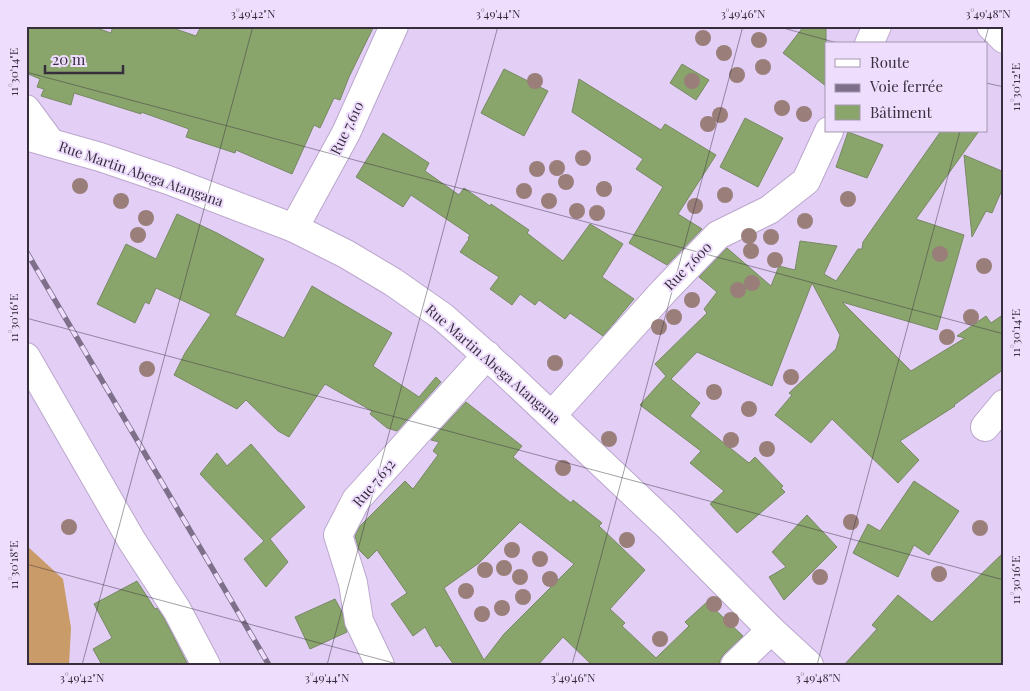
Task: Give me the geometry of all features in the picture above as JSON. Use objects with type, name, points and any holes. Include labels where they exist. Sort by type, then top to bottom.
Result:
[{"type":"street","name":"Rue 7.610","points":[[294,228],[346,132],[394,26]]},
{"type":"street","points":[[870,42],[877,26]]},
{"type":"street","points":[[990,26],[1004,39]]},
{"type":"street","points":[[26,109],[38,140]]},
{"type":"street","name":"Rue 7.600","points":[[552,415],[664,291],[718,235],[769,210],[806,181],[829,132]]},
{"type":"street","name":"Rue Martin Abega Atangana","points":[[38,140],[100,157],[159,177],[294,228],[346,254],[393,282],[443,317],[487,355],[667,525],[809,665]]},
{"type":"street","name":"Rue 7.632","points":[[380,665],[359,621],[353,583],[338,535],[356,500],[487,355]]},
{"type":"street","points":[[26,357],[132,541],[177,610],[206,665]]},
{"type":"street","points":[[985,427],[1004,404]]},
{"type":"street","points":[[735,665],[772,630]]},
{"type":"shaded area","points":[[26,545],[63,579],[71,628],[69,665],[26,665]]},
{"type":"building","points":[[26,26],[91,26],[111,33],[113,26],[167,26],[196,36],[201,26],[374,26],[340,100],[334,98],[320,128],[314,125],[292,174],[236,150],[235,153],[186,137],[189,129],[141,112],[141,114],[74,93],[71,105],[41,96],[44,89],[37,87],[40,79],[26,73]]},
{"type":"building","points":[[804,26],[826,26],[825,85],[783,53]]},
{"type":"building","points":[[682,64],[709,80],[696,100],[670,83]]},
{"type":"building","points":[[504,69],[548,91],[524,136],[481,113]]},
{"type":"building","points":[[579,79],[661,130],[665,124],[716,155],[678,214],[702,229],[667,265],[629,243],[663,187],[636,169],[643,159],[572,112]]},
{"type":"building","points":[[745,118],[783,138],[758,187],[720,167]]},
{"type":"building","points":[[848,132],[883,145],[867,178],[836,167]]},
{"type":"building","points":[[940,132],[978,132],[916,219],[964,235],[937,330],[842,302],[911,371],[965,338],[957,336],[986,316],[991,323],[1004,314],[1004,369],[955,406],[900,441],[919,460],[898,483],[832,419],[811,443],[775,415],[792,395],[789,393],[836,349],[840,335],[812,283],[772,386],[697,352],[671,379],[700,403],[690,416],[749,463],[755,457],[783,486],[781,488],[785,492],[737,533],[710,504],[724,491],[690,463],[701,451],[640,405],[666,376],[655,364],[707,313],[704,309],[717,292],[699,277],[727,248],[771,286],[779,266],[795,270],[800,241],[837,246],[824,274],[836,281],[858,249],[862,249],[863,242]]},
{"type":"building","points":[[383,133],[429,163],[425,171],[459,195],[464,188],[490,206],[491,204],[529,230],[527,233],[563,261],[590,224],[623,244],[602,277],[634,299],[603,336],[570,313],[565,319],[539,300],[535,305],[520,294],[512,305],[490,289],[499,277],[460,252],[470,235],[411,195],[403,207],[356,177]]},
{"type":"building","points":[[964,155],[1004,172],[1004,185],[992,213],[986,211],[972,237]]},
{"type":"building","points":[[177,214],[217,233],[264,259],[235,315],[284,338],[312,286],[392,333],[373,366],[419,397],[436,377],[441,382],[397,431],[387,428],[370,414],[372,411],[325,384],[289,437],[278,431],[246,400],[237,409],[174,375],[185,353],[211,314],[156,288],[149,304],[145,302],[135,323],[97,304],[126,244],[156,259]]},
{"type":"building","points":[[466,402],[522,446],[513,457],[571,503],[573,500],[602,523],[599,526],[645,570],[610,609],[625,623],[622,626],[656,658],[689,626],[685,622],[707,602],[743,636],[724,654],[720,660],[720,665],[592,665],[563,637],[538,665],[454,665],[440,645],[436,647],[425,627],[413,636],[391,604],[407,593],[377,550],[368,559],[359,550],[355,536],[360,526],[405,481],[413,489],[438,455],[433,451],[439,442],[431,440]],"holes":[[[520,522],[574,564],[504,634],[484,660],[444,588],[479,563]]]},
{"type":"building","points":[[251,444],[305,507],[270,539],[288,562],[266,587],[244,559],[264,541],[200,474],[217,453],[227,466]]},
{"type":"building","points":[[914,481],[959,511],[929,555],[914,545],[898,577],[853,553],[868,524],[880,531]]},
{"type":"building","points":[[807,515],[837,547],[784,600],[769,577],[786,567],[772,552]]},
{"type":"building","points":[[1004,552],[1004,665],[844,665],[877,629],[872,625],[898,595],[932,622]]},
{"type":"building","points":[[137,581],[155,609],[157,608],[164,618],[188,665],[102,665],[93,649],[112,638],[94,604]]},
{"type":"building","points":[[335,599],[342,612],[347,632],[310,649],[295,617]]},
{"type":"railway","points":[[26,251],[269,665]]}]
